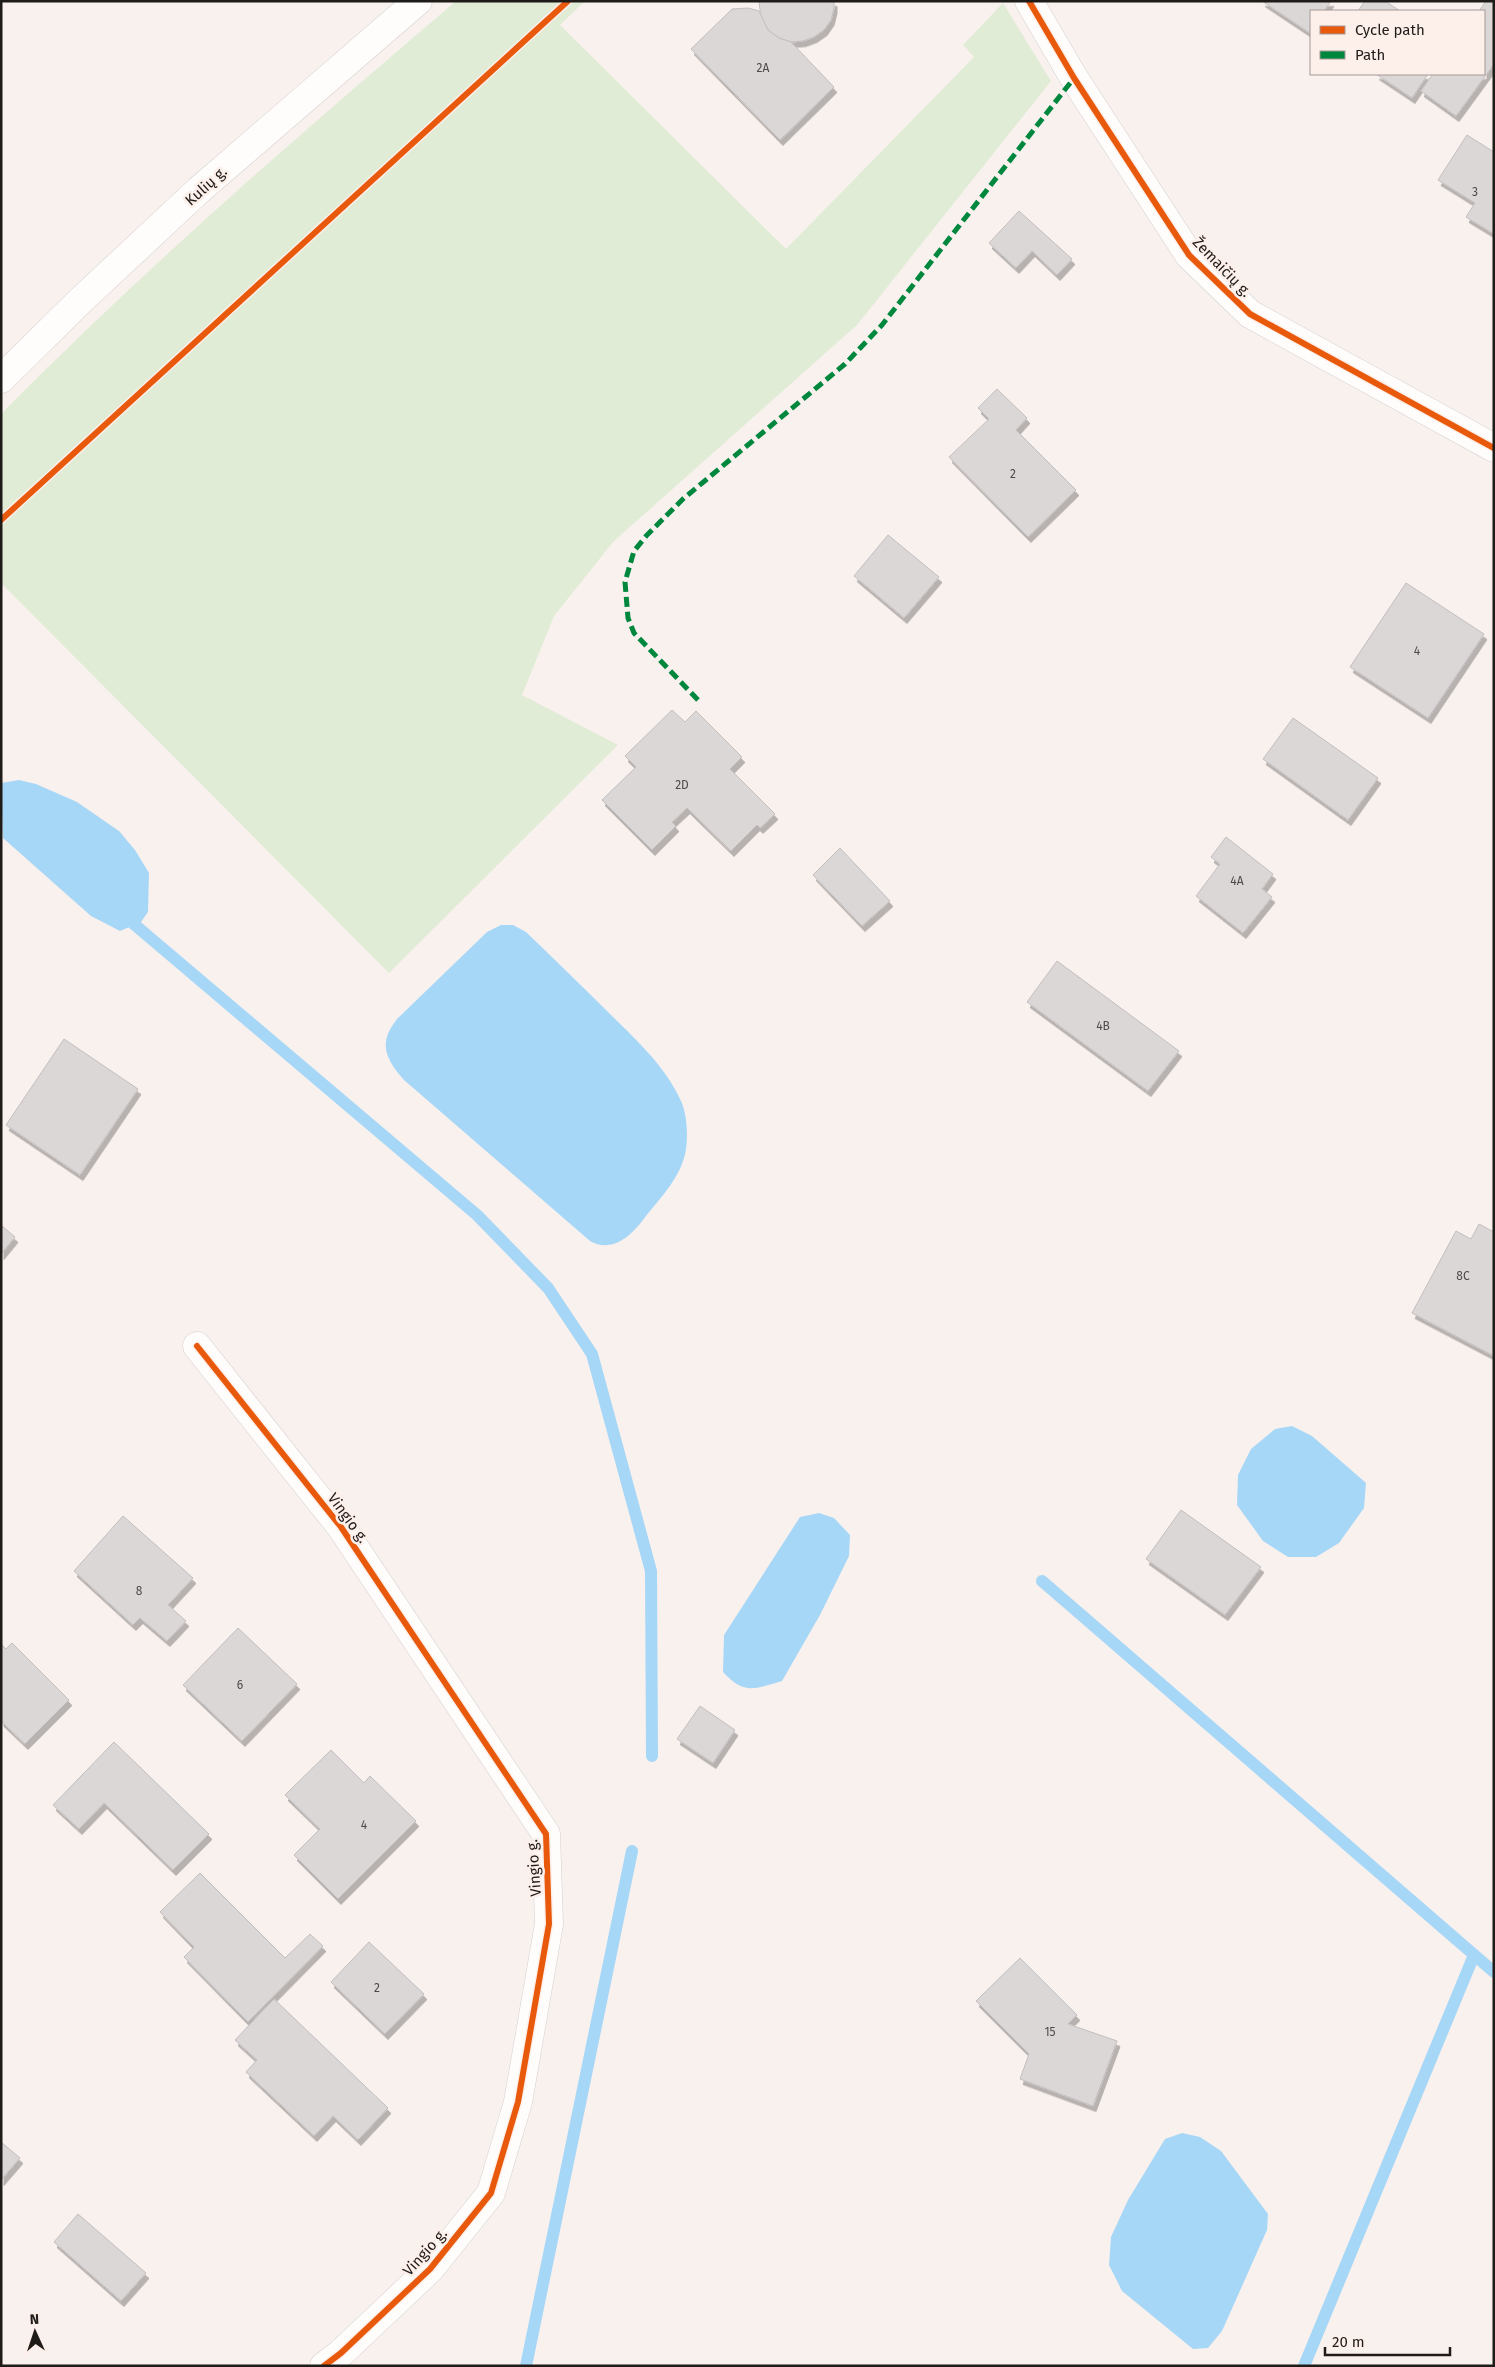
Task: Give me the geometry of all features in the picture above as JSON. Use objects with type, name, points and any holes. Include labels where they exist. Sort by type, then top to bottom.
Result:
[{"type":"street","name":"Kulių g.","points":[[1,379],[79,302],[199,190],[418,1]]},
{"type":"street","name":"Žemaičių g.","points":[[1029,1],[1074,78],[1189,255],[1250,314],[1494,448]]},
{"type":"street","name":"Vingio g.","points":[[197,1346],[341,1527],[546,1834],[549,1870],[549,1924],[518,2102],[491,2193],[430,2269],[341,2353],[324,2366]]},
{"type":"green space","points":[[456,1],[585,1],[560,25],[786,249],[974,57],[963,45],[1003,3],[1051,81],[857,325],[613,542],[554,616],[522,695],[618,745],[389,973],[1,583],[1,414],[167,254],[339,101]]},
{"type":"water","points":[[19,780],[36,784],[77,802],[119,831],[135,850],[149,873],[148,912],[141,922],[120,931],[91,916],[3,838],[1,783]]},
{"type":"water","points":[[501,925],[513,925],[526,932],[628,1031],[658,1064],[683,1106],[687,1143],[680,1169],[669,1187],[638,1226],[626,1237],[613,1244],[598,1244],[590,1241],[404,1080],[388,1057],[386,1050],[387,1036],[397,1019],[487,932]]},
{"type":"water","points":[[1292,1426],[1312,1436],[1366,1483],[1364,1508],[1339,1543],[1316,1557],[1288,1557],[1263,1541],[1237,1505],[1238,1475],[1251,1449],[1275,1429]]},
{"type":"water","points":[[819,1513],[834,1518],[850,1535],[849,1556],[820,1615],[782,1681],[757,1688],[744,1687],[737,1684],[723,1672],[724,1635],[800,1517]]},
{"type":"water","points":[[1182,2133],[1200,2137],[1221,2151],[1268,2214],[1267,2230],[1222,2331],[1208,2348],[1193,2349],[1122,2291],[1109,2265],[1111,2237],[1128,2200],[1165,2139]]},
{"type":"building","points":[[759,1],[834,1],[834,8],[831,20],[824,30],[814,37],[803,41],[791,42],[779,38],[768,30],[761,19]]},
{"type":"building","points":[[1262,1],[1331,1],[1325,10],[1310,10],[1310,33]]},
{"type":"building","points":[[1365,1],[1385,1],[1398,10],[1359,10]]},
{"type":"building","points":[[1486,1],[1494,1],[1494,64],[1456,116],[1421,91],[1432,75],[1485,75],[1485,10],[1480,10]]},
{"type":"building","points":[[748,8],[759,11],[768,30],[779,38],[791,42],[834,87],[780,140],[691,49],[732,9]]},
{"type":"building","points":[[1378,75],[1427,75],[1412,98]]},
{"type":"building","points":[[1467,135],[1494,152],[1494,234],[1466,217],[1475,203],[1438,180]]},
{"type":"building","points":[[1019,211],[1072,259],[1057,275],[1032,251],[1016,268],[989,243]]},
{"type":"building","points":[[997,389],[1027,418],[1016,430],[1076,490],[1028,537],[949,457],[989,419],[978,408]]},
{"type":"building","points":[[888,535],[939,577],[904,618],[854,576]]},
{"type":"building","points":[[1406,583],[1484,634],[1428,718],[1350,667]]},
{"type":"building","points":[[672,710],[685,722],[696,711],[742,757],[730,769],[775,814],[760,828],[757,825],[731,851],[687,808],[672,822],[676,826],[652,850],[602,800],[636,767],[625,756]]},
{"type":"building","points":[[1293,718],[1378,778],[1348,820],[1263,759]]},
{"type":"building","points":[[1226,837],[1273,874],[1262,889],[1272,897],[1243,933],[1196,896],[1220,864],[1211,857]]},
{"type":"building","points":[[840,848],[890,901],[862,926],[813,875]]},
{"type":"building","points":[[1057,961],[1179,1051],[1148,1091],[1027,1002]]},
{"type":"building","points":[[64,1039],[138,1089],[80,1175],[6,1125]]},
{"type":"building","points":[[1479,1224],[1494,1232],[1494,1356],[1412,1313],[1456,1231],[1471,1239]]},
{"type":"building","points":[[1,1225],[15,1237],[1,1254]]},
{"type":"building","points":[[1181,1510],[1261,1567],[1225,1615],[1146,1559]]},
{"type":"building","points":[[123,1516],[193,1578],[168,1605],[186,1621],[167,1641],[140,1618],[133,1625],[74,1571]]},
{"type":"building","points":[[238,1628],[297,1684],[242,1741],[183,1685]]},
{"type":"building","points":[[12,1643],[69,1700],[25,1744],[1,1721],[1,1644],[6,1649]]},
{"type":"building","points":[[700,1706],[735,1730],[713,1763],[677,1739]]},
{"type":"building","points":[[114,1742],[209,1834],[173,1870],[104,1803],[79,1829],[53,1805]]},
{"type":"building","points":[[331,1750],[364,1783],[370,1776],[416,1821],[338,1899],[294,1855],[320,1829],[285,1795]]},
{"type":"building","points":[[200,1873],[285,1958],[310,1934],[323,1946],[248,2022],[184,1957],[194,1947],[160,1912]]},
{"type":"building","points":[[369,1942],[424,1994],[385,2034],[331,1982]]},
{"type":"building","points":[[1020,1958],[1077,2015],[1068,2024],[1117,2041],[1093,2106],[1020,2079],[1029,2054],[976,2001]]},
{"type":"building","points":[[274,1999],[388,2108],[358,2140],[333,2116],[314,2136],[246,2072],[257,2060],[235,2040]]},
{"type":"building","points":[[1,2142],[20,2158],[1,2180]]},
{"type":"building","points":[[78,2214],[146,2273],[121,2301],[54,2242]]},
{"type":"waterway","points":[[122,914],[477,1215],[548,1288],[592,1354],[651,1571],[652,1756]]},
{"type":"waterway","points":[[1042,1581],[1494,1972]]},
{"type":"waterway","points":[[526,2366],[632,1851]]},
{"type":"waterway","points":[[1304,2366],[1474,1955]]},
{"type":"marked path","points":[[698,700],[634,633],[628,618],[625,582],[634,551],[647,535],[683,499],[845,364],[882,325],[1074,78]]},
{"type":"cycle path","points":[[1,520],[568,1]]},
{"type":"cycle path","points":[[1029,1],[1074,78],[1189,255],[1250,314],[1494,448]]},
{"type":"cycle path","points":[[197,1346],[341,1527],[546,1834],[549,1924],[518,2102],[491,2193],[430,2269],[341,2353],[324,2366]]}]
